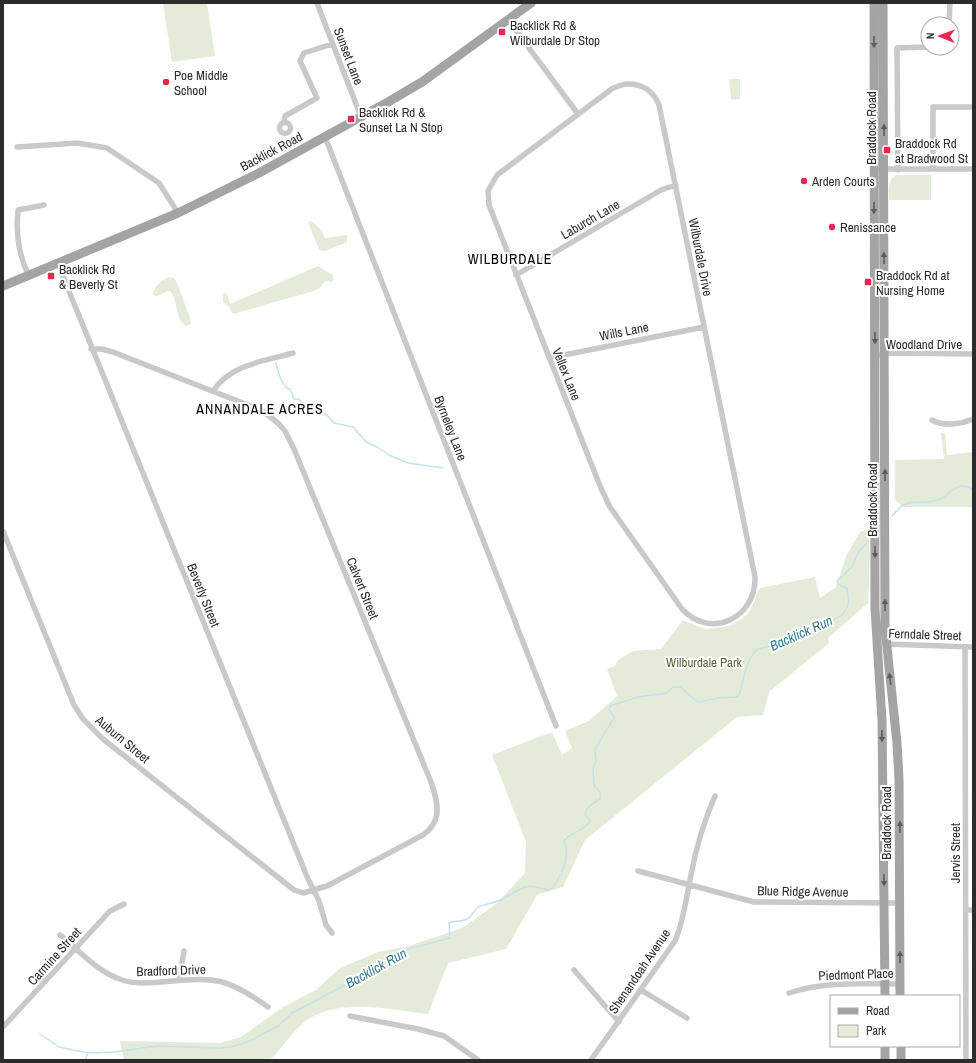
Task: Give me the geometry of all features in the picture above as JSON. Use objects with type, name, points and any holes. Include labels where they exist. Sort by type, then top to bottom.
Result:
[{"type":"main road","name":"Backlick Road","points":[[3,286],[178,213],[325,138],[422,82],[531,3]]},
{"type":"main road","name":"Braddock Road","points":[[874,3],[876,643],[882,720],[885,995]]},
{"type":"main road","name":"Braddock Road","points":[[884,3],[886,644],[897,743],[900,816],[900,995]]},
{"type":"main road","points":[[885,1047],[885,1060]]},
{"type":"main road","points":[[901,1047],[901,1060]]},
{"type":"street","name":"Sunset Lane","points":[[317,3],[361,117]]},
{"type":"street","points":[[950,3],[950,16]]},
{"type":"street","points":[[508,20],[578,114]]},
{"type":"street","points":[[284,122],[284,116],[317,98],[300,62],[304,53],[332,44]]},
{"type":"street","points":[[898,170],[897,48],[920,47]]},
{"type":"street","name":"Wilburdale Drive","points":[[578,114],[619,85],[638,84],[649,90],[659,105],[755,577],[751,599],[743,611],[732,619]]},
{"type":"street","points":[[932,170],[933,107],[973,107]]},
{"type":"street","name":"Vellex Lane","points":[[578,114],[502,170],[490,185],[488,197],[489,205],[600,486],[610,507],[682,609],[692,618],[713,624],[732,619]]},
{"type":"street","name":"Byrneley Lane","points":[[325,138],[556,726]]},
{"type":"street","points":[[18,147],[77,143],[107,148],[159,183],[178,213]]},
{"type":"street","points":[[874,169],[973,169]]},
{"type":"street","name":"Laburch Lane","points":[[516,275],[661,190],[676,185]]},
{"type":"street","points":[[29,276],[21,262],[16,228],[18,210],[44,205]]},
{"type":"street","name":"Beverly Street","points":[[58,264],[91,349],[319,901],[326,924],[332,933]]},
{"type":"street","name":"Wills Lane","points":[[549,358],[704,327]]},
{"type":"street","name":"Calvert Street","points":[[91,349],[102,349],[113,352],[214,391],[263,411],[279,424],[290,440],[431,782],[438,804],[436,822],[423,835],[340,879],[314,891]]},
{"type":"street","name":"Woodland Drive","points":[[875,357],[885,352],[973,354]]},
{"type":"street","points":[[214,391],[224,378],[238,369],[293,353]]},
{"type":"street","points":[[932,420],[937,423],[953,424],[973,418]]},
{"type":"street","name":"Auburn Street","points":[[3,530],[74,705],[90,728],[294,890],[303,893],[314,891]]},
{"type":"street","name":"Ferndale Street","points":[[876,643],[973,647]]},
{"type":"street","name":"Jervis Street","points":[[964,647],[966,1060]]},
{"type":"street","name":"Shenandoah Avenue","points":[[591,1060],[642,990],[675,941],[682,920],[706,818],[715,796]]},
{"type":"street","name":"Blue Ridge Avenue","points":[[638,870],[689,886],[768,904],[900,903]]},
{"type":"street","name":"Carmine Street","points":[[3,1027],[110,911],[124,904]]},
{"type":"street","points":[[966,910],[973,910]]},
{"type":"street","name":"Bradford Drive","points":[[60,935],[98,968],[123,981],[144,983],[207,979],[228,983],[246,991],[268,1007]]},
{"type":"street","points":[[179,980],[184,950]]},
{"type":"street","points":[[574,970],[619,1022]]},
{"type":"street","name":"Piedmont Place","points":[[789,993],[827,984],[900,984]]},
{"type":"street","points":[[642,990],[687,1018]]},
{"type":"street","points":[[350,1016],[418,1029],[444,1036],[478,1060]]},
{"type":"green space","points":[[163,3],[207,3],[215,56],[172,62]]},
{"type":"green space","points":[[729,79],[740,79],[740,99],[731,100]]},
{"type":"green space","points":[[896,175],[931,175],[931,200],[889,200],[890,183]]},
{"type":"green space","points":[[312,221],[321,230],[325,238],[347,235],[347,242],[325,251],[319,250],[308,222]]},
{"type":"green space","points":[[318,266],[333,275],[334,280],[331,282],[325,281],[320,288],[310,292],[233,314],[229,307],[223,302],[223,294],[225,293],[227,294],[230,304]]},
{"type":"green space","points":[[170,277],[174,278],[177,283],[190,318],[191,324],[186,326],[180,319],[175,300],[170,291],[157,296],[153,294],[159,283]]},
{"type":"green space","points":[[941,433],[945,433],[947,455],[973,452],[973,507],[901,507],[895,500],[895,460],[944,459]]},
{"type":"green space","name":"Wilburdale Park","points":[[868,529],[870,554],[868,603],[828,638],[829,643],[769,692],[763,715],[737,717],[585,840],[563,887],[537,895],[506,949],[448,963],[428,1014],[362,1007],[345,1007],[329,1010],[314,1016],[301,1025],[270,1060],[124,1060],[120,1041],[220,1043],[241,1037],[283,1007],[316,990],[340,968],[378,952],[409,946],[462,928],[495,905],[525,873],[526,842],[492,755],[552,732],[562,755],[572,748],[565,731],[589,721],[617,696],[607,669],[615,666],[618,660],[633,651],[661,649],[683,620],[705,629],[729,626],[742,619],[750,611],[760,588],[815,577],[820,598],[836,587],[847,554],[860,532]]},
{"type":"waterway","points":[[276,363],[281,379],[285,386],[291,390],[294,399],[299,399],[302,404],[315,408],[327,415],[334,423],[353,427],[366,442],[389,455],[408,463],[443,468]]},
{"type":"waterway","name":"Backlick Run","points":[[892,516],[907,503],[935,501],[955,488],[963,486],[973,489]]},
{"type":"waterway","name":"Backlick Run","points":[[85,1060],[88,1053],[115,1052],[157,1046],[219,1048],[231,1047],[250,1041],[278,1026],[292,1013],[368,973],[401,951],[450,938],[449,923],[469,918],[480,906],[497,901],[522,888],[532,887],[548,890],[552,888],[559,878],[566,860],[566,847],[564,841],[570,835],[588,824],[590,820],[585,815],[588,807],[600,799],[600,792],[594,786],[593,769],[596,761],[595,749],[614,718],[609,709],[610,706],[638,697],[667,693],[673,687],[680,687],[698,702],[718,698],[736,697],[739,695],[747,665],[757,650],[777,644],[798,631],[842,615],[846,609],[848,601],[847,589],[838,584],[837,581],[852,567],[858,553],[868,541]]},
{"type":"waterway","points":[[40,1034],[59,1047],[88,1053]]},
{"type":"place","name":"Backlick Rd & Wilburdale Dr Stop","points":[[502,32]]},
{"type":"place","name":"Poe Middle School","points":[[166,82]]},
{"type":"place","name":"Backlick Rd & Sunset La N Stop","points":[[351,119]]},
{"type":"place","name":"Braddock Rd at Bradwood St","points":[[887,150]]},
{"type":"place","name":"Arden Courts","points":[[804,181]]},
{"type":"place","name":"Renissance","points":[[832,227]]},
{"type":"place","name":"Backlick Rd & Beverly St","points":[[51,276]]},
{"type":"place","name":"Braddock Rd at Nursing Home","points":[[868,282]]},
{"type":"district","name":"WILBURDALE","points":[[510,259]]},
{"type":"district","name":"ANNANDALE ACRES","points":[[260,409]]}]
